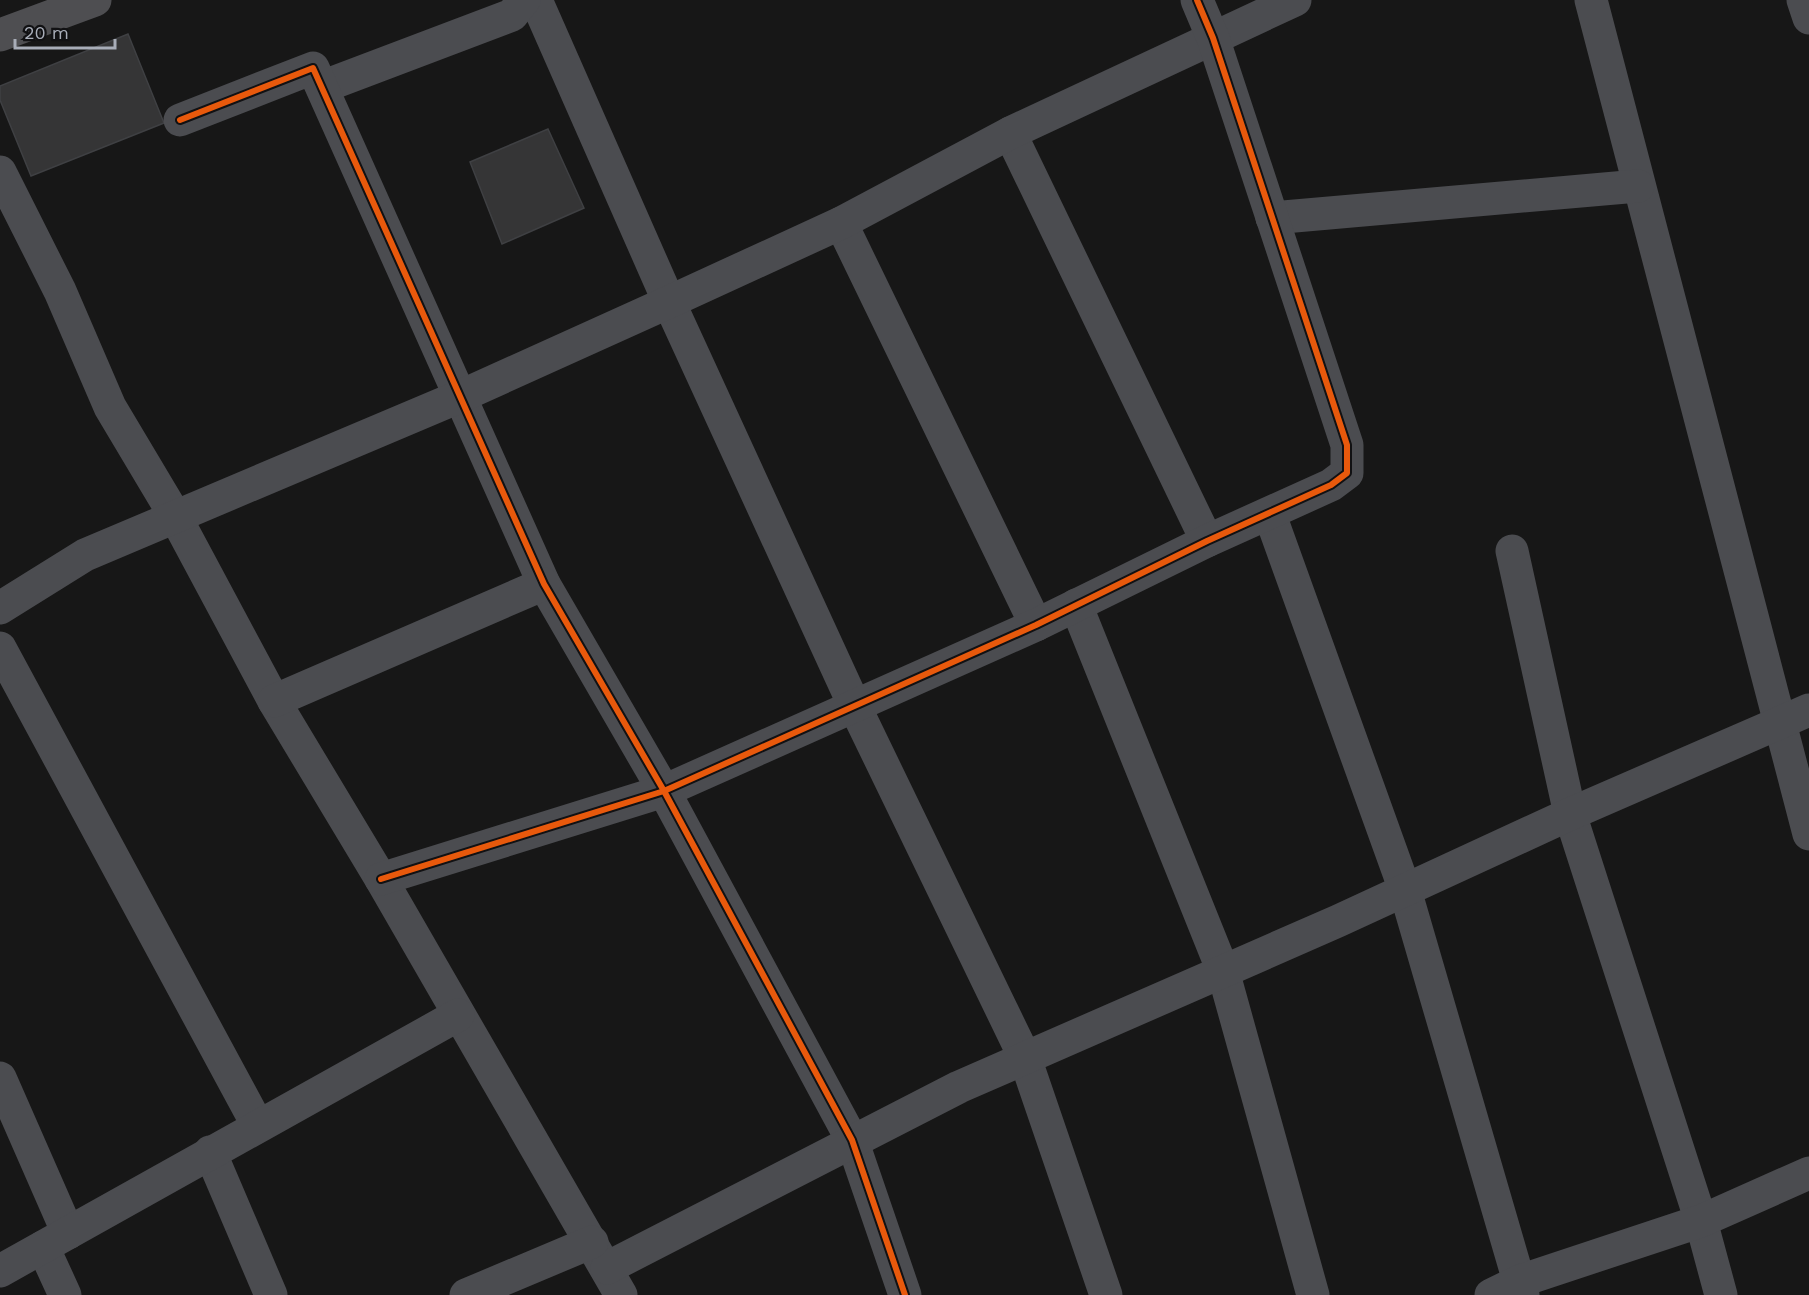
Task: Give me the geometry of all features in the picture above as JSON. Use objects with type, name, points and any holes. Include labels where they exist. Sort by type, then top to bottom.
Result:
[{"type":"highway","points":[[0,35],[95,0]]},
{"type":"street","points":[[322,87],[512,15],[524,0]]},
{"type":"street","points":[[537,0],[669,302],[855,707],[1025,1058],[1106,1295]]},
{"type":"street","points":[[381,879],[664,791],[1036,625],[1207,541],[1331,485],[1347,473],[1347,445],[1213,38],[1197,0]]},
{"type":"street","points":[[0,608],[84,555],[461,396],[669,302],[841,223],[1010,133],[1296,0]]},
{"type":"street","points":[[1592,0],[1638,186],[1809,834]]},
{"type":"street","points":[[1803,0],[1809,18]]},
{"type":"street","points":[[180,120],[313,68],[544,584],[664,791],[852,1140],[904,1295]]},
{"type":"street","points":[[1010,133],[1207,541]]},
{"type":"street","points":[[0,172],[60,291],[110,407],[175,516],[274,701],[381,879],[607,1268]]},
{"type":"street","points":[[1272,218],[1638,186]]},
{"type":"street","points":[[841,223],[1036,625]]},
{"type":"street","points":[[1270,514],[1405,890],[1511,1290],[1701,1221],[1809,1173]]},
{"type":"street","points":[[1512,551],[1570,814],[1701,1221],[1721,1295]]},
{"type":"street","points":[[274,701],[544,584]]},
{"type":"street","points":[[1076,605],[1223,971],[1313,1295]]},
{"type":"street","points":[[0,648],[258,1126]]},
{"type":"street","points":[[466,1295],[607,1268],[959,1087],[1405,890],[1570,814],[1809,710]]},
{"type":"street","points":[[0,1271],[458,1015]]},
{"type":"street","points":[[0,1078],[56,1240],[65,1295]]},
{"type":"street","points":[[210,1152],[271,1295]]},
{"type":"building","points":[[128,34],[164,123],[31,176],[0,100],[0,86]]},
{"type":"building","points":[[548,129],[584,208],[502,244],[470,162]]},
{"type":"cycle path","points":[[381,879],[664,791],[1036,625],[1207,541],[1331,485],[1347,473],[1347,445],[1213,38],[1197,0]]},
{"type":"cycle path","points":[[180,120],[313,68],[544,584],[664,791],[852,1140],[905,1295]]}]
